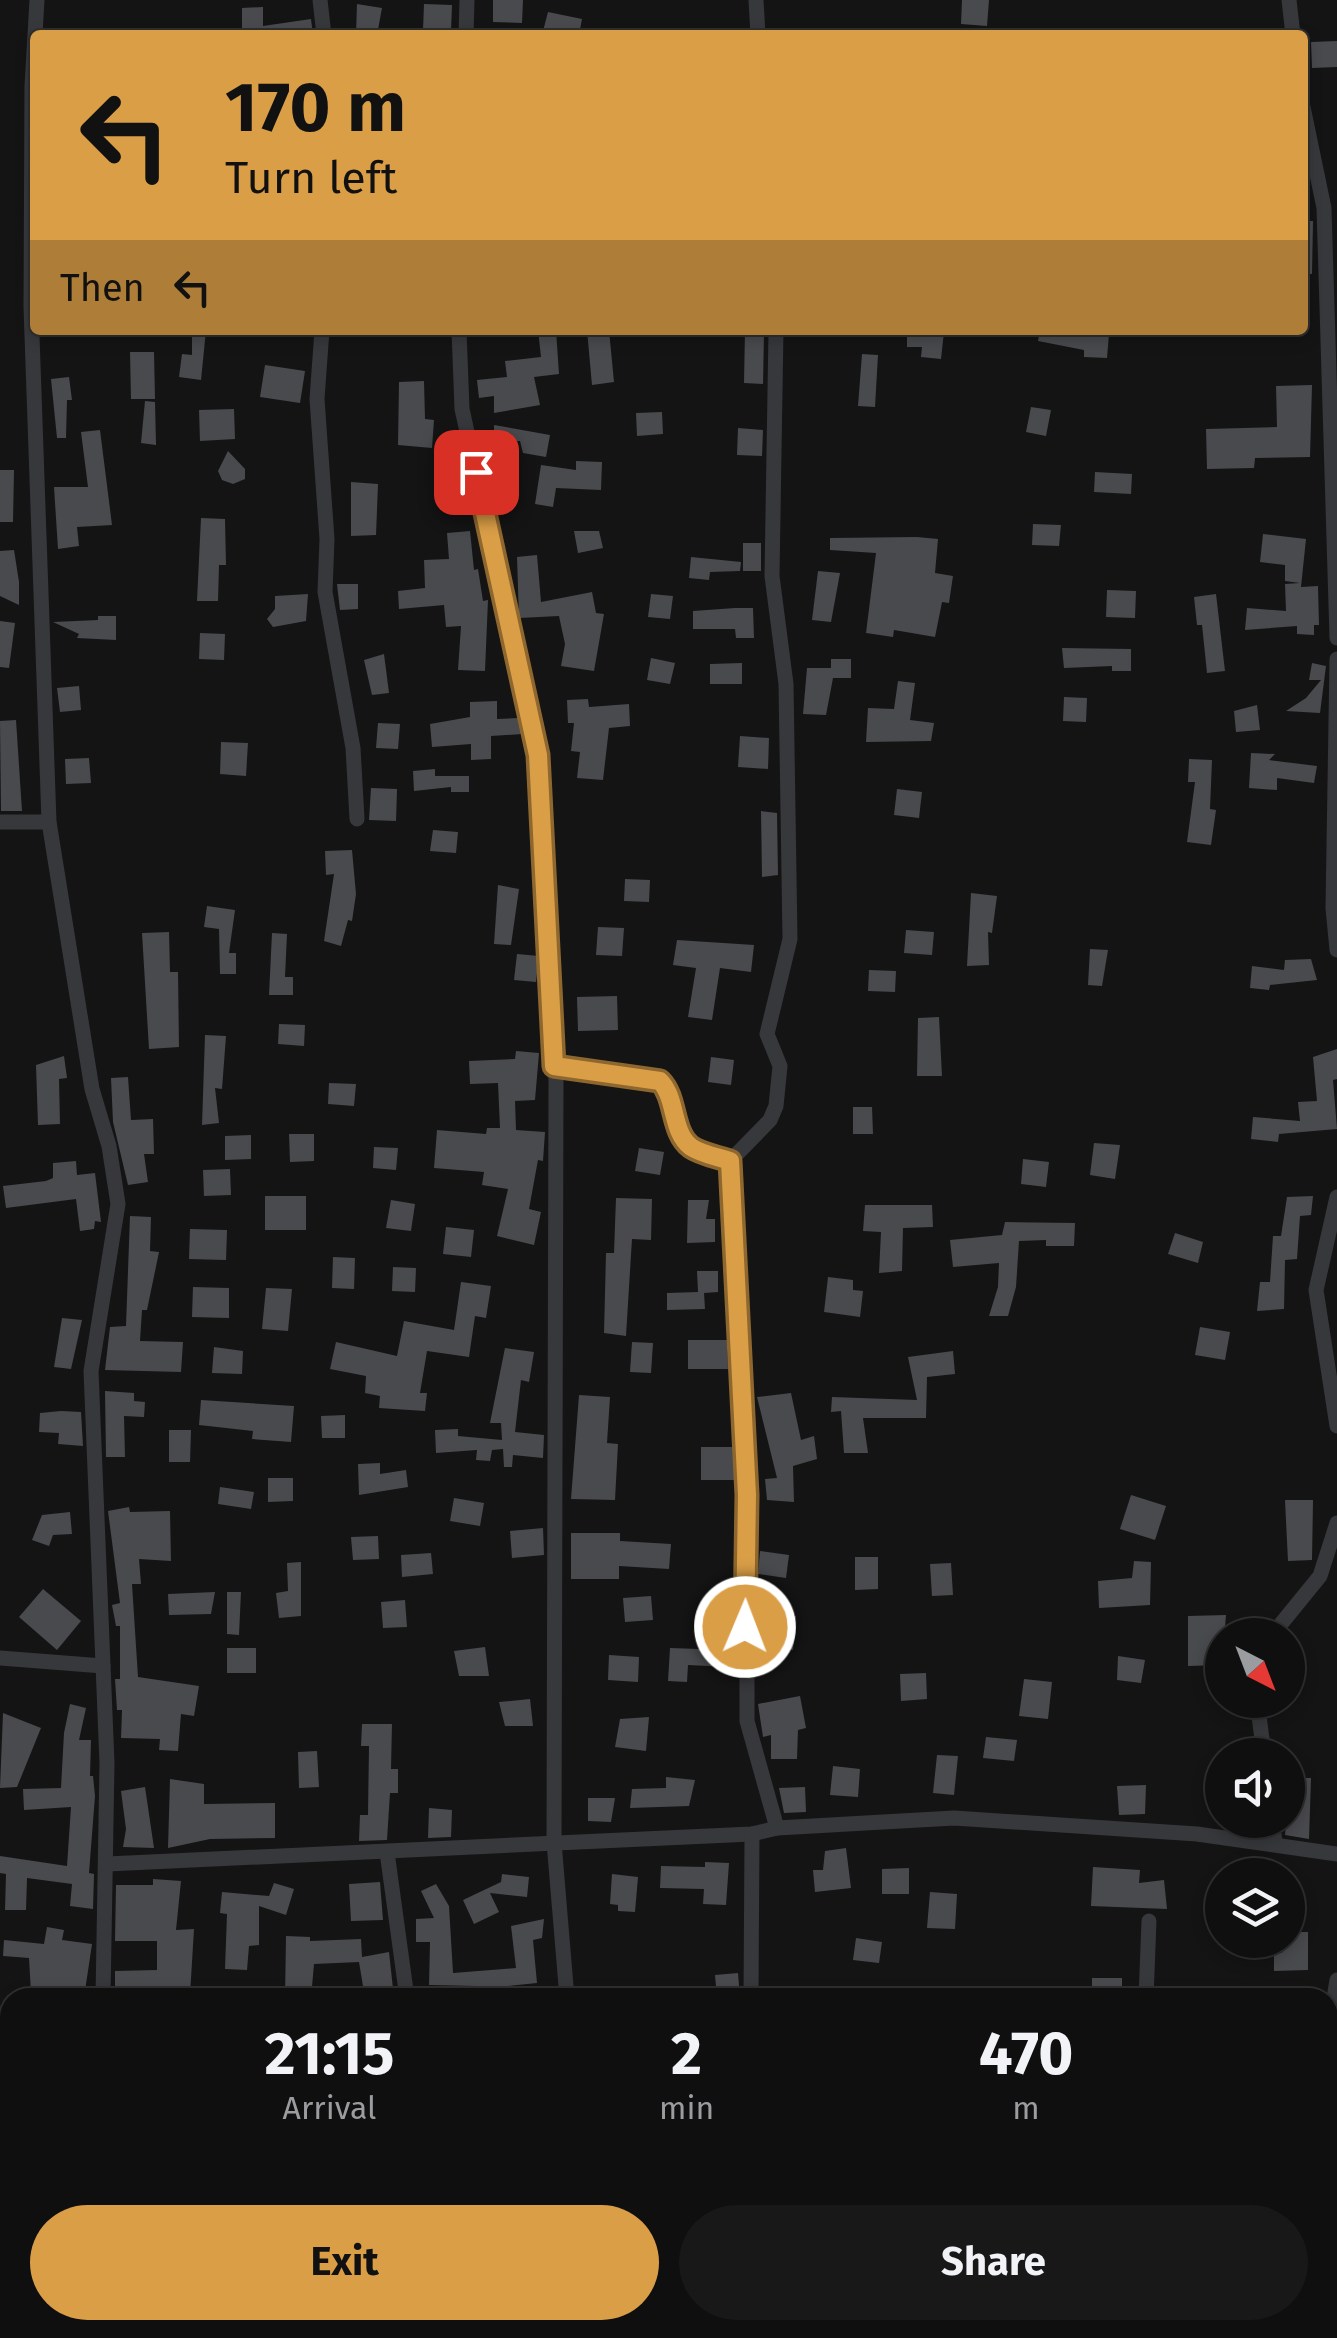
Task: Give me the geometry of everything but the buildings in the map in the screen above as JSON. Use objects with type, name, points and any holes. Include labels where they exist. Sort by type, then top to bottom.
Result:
[{"type":"street","points":[[35,30],[37,0]]},
{"type":"street","points":[[320,0],[323,30]]},
{"type":"street","points":[[466,30],[468,0]]},
{"type":"street","points":[[756,0],[758,30]]},
{"type":"street","points":[[1289,0],[1292,30]]},
{"type":"street","points":[[1308,131],[1324,208],[1337,638]]},
{"type":"street","points":[[32,335],[32,431],[49,822],[92,1089],[109,1146],[118,1204],[91,1371],[107,1864],[103,1988]]},
{"type":"street","points":[[322,335],[317,399],[327,540],[324,592],[354,748],[357,819]]},
{"type":"street","points":[[459,335],[462,409],[538,755],[554,1066],[558,1572],[554,1842],[566,1988]]},
{"type":"street","points":[[776,335],[772,576],[786,684],[790,939],[767,1034],[780,1066],[776,1106],[770,1120],[730,1161],[747,1495],[748,1721],[776,1828]]},
{"type":"street","points":[[1337,659],[1332,908],[1337,950]]},
{"type":"street","points":[[0,822],[49,822]]},
{"type":"street","points":[[554,1066],[660,1081],[667,1089],[685,1140],[693,1148],[730,1161]]},
{"type":"street","points":[[1337,1197],[1316,1290],[1337,1426]]},
{"type":"street","points":[[1286,1618],[1320,1576],[1337,1523]]},
{"type":"street","points":[[0,1658],[102,1666]]},
{"type":"street","points":[[107,1864],[752,1834],[776,1828],[954,1818],[1274,1842],[1337,1854]]},
{"type":"street","points":[[752,1834],[752,1988]]},
{"type":"street","points":[[1274,1838],[1274,1842]]},
{"type":"street","points":[[388,1852],[407,1988]]},
{"type":"street","points":[[1146,1988],[1149,1920]]},
{"type":"route","points":[[476,472],[538,755],[554,1066],[660,1081],[667,1089],[685,1140],[693,1148],[730,1161],[747,1495],[745,1627]]}]
